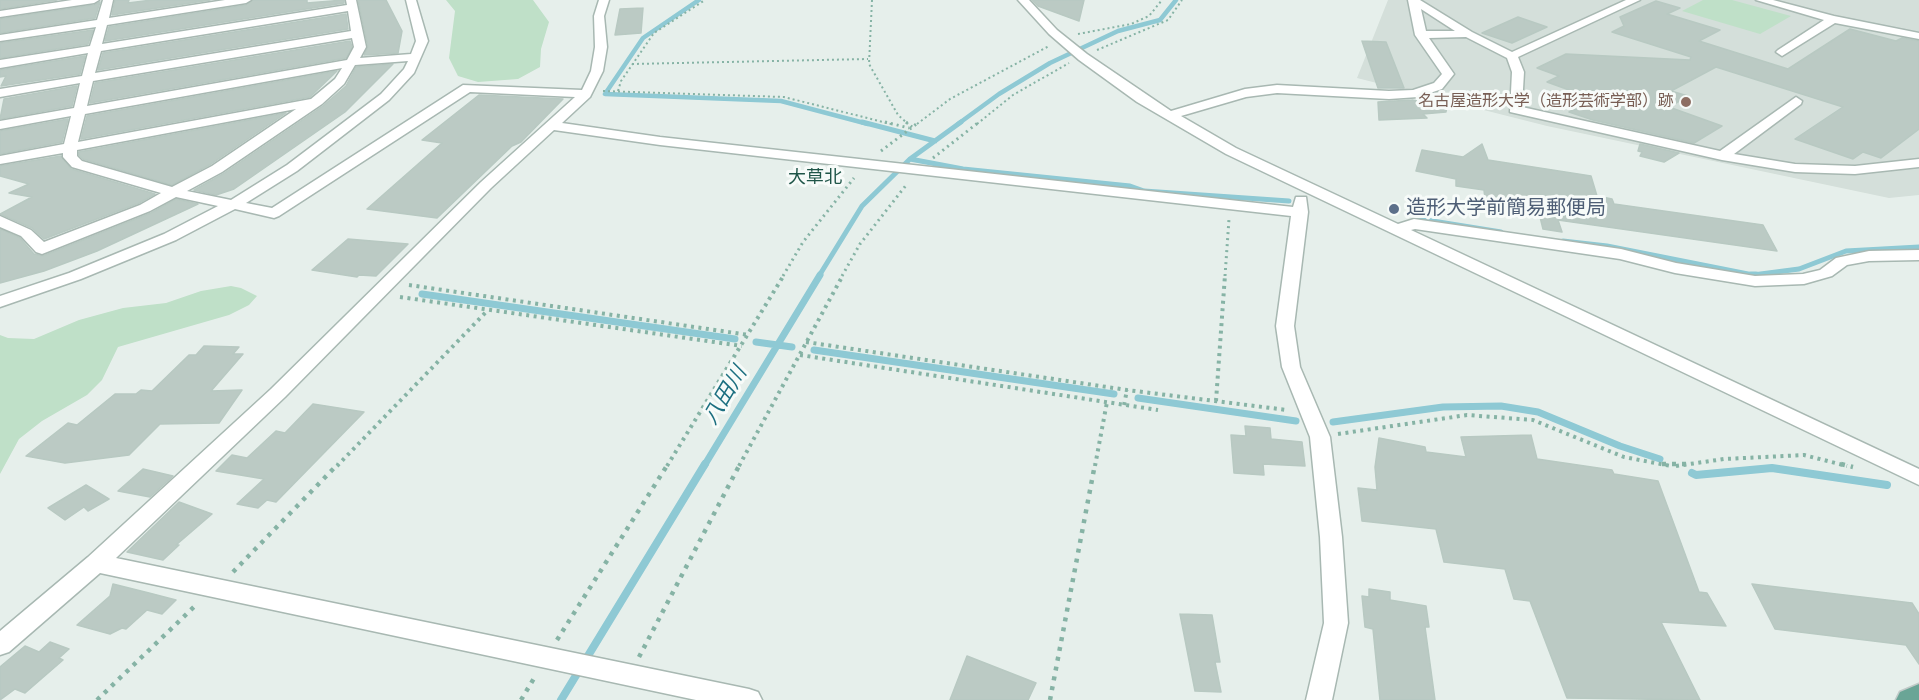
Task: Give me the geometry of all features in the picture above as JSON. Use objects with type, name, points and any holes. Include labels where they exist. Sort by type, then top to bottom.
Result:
[{"type":"main road","points":[[1909,700],[1919,695]]},
{"type":"street","points":[[0,14],[94,0]]},
{"type":"street","points":[[108,0],[90,78],[70,147],[70,157],[77,164],[176,193],[274,213],[467,88],[586,94]]},
{"type":"street","points":[[0,38],[246,0]]},
{"type":"street","points":[[0,302],[125,256],[234,204],[292,168],[378,102],[410,70],[422,41],[411,0]]},
{"type":"street","points":[[0,645],[96,563],[278,393],[486,185],[586,94],[597,71],[601,47],[599,16],[604,0]]},
{"type":"street","points":[[1023,0],[1062,40],[1083,57],[1171,116],[1231,151],[1395,231],[1919,478]]},
{"type":"street","points":[[1171,116],[1245,93],[1277,89],[1414,94],[1438,86],[1448,74],[1420,35],[1413,0]]},
{"type":"street","points":[[1413,0],[1468,34],[1512,56],[1518,72],[1515,109],[1722,156],[1795,168],[1855,170],[1919,163]]},
{"type":"street","points":[[1512,56],[1635,0]]},
{"type":"street","points":[[1761,0],[1833,19],[1919,36]]},
{"type":"street","points":[[0,64],[352,4],[360,47],[340,81],[317,101],[217,169],[176,193],[113,222],[42,249],[26,233],[0,221]]},
{"type":"street","points":[[1782,52],[1833,19]]},
{"type":"street","points":[[0,93],[359,33]]},
{"type":"street","points":[[1420,35],[1468,34]]},
{"type":"street","points":[[0,125],[353,62],[417,57]]},
{"type":"street","points":[[0,160],[317,101]]},
{"type":"street","points":[[1722,156],[1796,101]]},
{"type":"street","points":[[552,126],[1300,212]]},
{"type":"street","points":[[1303,187],[1285,326],[1291,367],[1320,437],[1331,537],[1336,623],[1319,700]]},
{"type":"street","points":[[1395,231],[1414,224],[1621,254],[1675,268],[1755,282],[1804,279],[1826,273],[1842,261],[1869,256],[1919,255]]},
{"type":"street","points":[[96,563],[749,700]]},
{"type":"path","points":[[705,0],[654,33],[621,81],[617,91],[784,97],[911,128]]},
{"type":"path","points":[[872,0],[868,59],[898,115],[911,128]]},
{"type":"path","points":[[521,700],[749,335],[803,242],[866,163],[950,99],[1062,40],[1131,24],[1149,16],[1161,0]]},
{"type":"path","points":[[629,675],[860,244],[890,203],[920,169],[948,143],[1002,106],[1013,94],[1062,65],[1124,37],[1161,24],[1168,20],[1182,0]]},
{"type":"path","points":[[632,64],[868,59]]},
{"type":"path","points":[[1216,401],[1230,204]]},
{"type":"path","points":[[417,276],[398,296],[742,346]]},
{"type":"path","points":[[409,285],[749,335]]},
{"type":"path","points":[[97,700],[199,602],[218,588],[488,310]]},
{"type":"path","points":[[806,342],[1127,390],[1311,412]]},
{"type":"path","points":[[800,355],[1158,410]]},
{"type":"path","points":[[1124,405],[1127,390]]},
{"type":"path","points":[[1050,700],[1107,402]]},
{"type":"path","points":[[1320,437],[1387,425],[1467,415],[1533,420],[1624,458],[1673,466],[1724,459],[1804,455],[1858,469]]},
{"type":"shaded area","name":"名古屋造形大学（造形芸術学部）跡","points":[[1388,0],[1919,0],[1919,195],[1889,198],[1547,126],[1357,78]]},
{"type":"green space","points":[[446,0],[533,0],[549,22],[541,49],[540,67],[518,79],[478,82],[458,76],[449,58],[455,11]]},
{"type":"green space","points":[[1703,0],[1732,0],[1791,16],[1760,34],[1682,11]]},
{"type":"green space","points":[[231,286],[257,296],[249,305],[229,315],[118,347],[102,380],[87,395],[42,421],[19,439],[0,474],[0,335],[8,338],[34,339],[79,320],[123,308],[166,303],[201,291]]},
{"type":"building","points":[[0,0],[57,0],[0,9]]},
{"type":"building","points":[[115,0],[129,0],[128,3],[152,0],[210,0],[112,15]]},
{"type":"building","points":[[253,0],[307,0],[307,3],[344,0],[344,3],[105,41],[109,27],[246,5]]},
{"type":"building","points":[[358,0],[386,0],[402,31],[398,53],[364,55],[368,47]]},
{"type":"building","points":[[1032,0],[1084,0],[1079,21],[1038,6]]},
{"type":"building","points":[[1656,1],[1680,8],[1667,14],[1720,30],[1699,41],[1788,69],[1850,29],[1896,41],[1902,38],[1919,41],[1919,129],[1881,158],[1863,152],[1853,159],[1795,139],[1843,107],[1716,67],[1671,91],[1688,96],[1669,107],[1722,126],[1694,143],[1593,120],[1569,112],[1594,99],[1547,82],[1559,76],[1537,68],[1566,54],[1690,60],[1691,57],[1612,32],[1624,26],[1620,17]]},
{"type":"building","points":[[100,2],[95,18],[0,33],[0,19],[94,5]]},
{"type":"building","points":[[643,8],[641,33],[615,35],[620,9]]},
{"type":"building","points":[[346,14],[348,29],[98,70],[103,53]]},
{"type":"building","points":[[1518,17],[1547,27],[1512,43],[1482,33]]},
{"type":"building","points":[[93,30],[88,44],[0,58],[0,43]]},
{"type":"building","points":[[350,41],[352,47],[346,58],[90,103],[95,83]]},
{"type":"building","points":[[1362,41],[1386,42],[1404,88],[1378,88]]},
{"type":"building","points":[[85,56],[80,74],[1,86],[6,76],[0,77],[0,70]]},
{"type":"building","points":[[393,64],[345,112],[234,189],[216,195],[194,190],[223,174],[323,106],[346,86],[356,67]]},
{"type":"building","points":[[337,71],[310,97],[81,139],[87,116]]},
{"type":"building","points":[[77,86],[72,106],[0,119],[4,99]]},
{"type":"building","points":[[479,95],[563,99],[521,142],[512,146],[437,218],[367,209],[442,143],[422,140]]},
{"type":"building","points":[[1412,100],[1447,106],[1446,112],[1423,114],[1427,118],[1379,120],[1378,102]]},
{"type":"building","points":[[286,113],[211,164],[172,185],[83,159],[79,155],[79,152]]},
{"type":"building","points":[[68,119],[62,142],[0,154],[0,131]]},
{"type":"building","points":[[1482,144],[1488,160],[1591,176],[1597,196],[1612,199],[1614,204],[1763,225],[1777,251],[1558,220],[1562,232],[1543,229],[1540,217],[1486,209],[1484,190],[1456,186],[1456,179],[1416,171],[1422,150],[1463,157]]},
{"type":"building","points":[[1640,144],[1679,153],[1664,162],[1640,156],[1642,152],[1638,151]]},
{"type":"building","points":[[61,156],[71,169],[155,194],[139,203],[44,239],[32,228],[0,214],[32,197],[9,193],[29,184],[0,176],[0,166]]},
{"type":"building","points":[[176,199],[198,204],[97,251],[44,271],[0,283],[0,229],[20,238],[34,254],[43,256],[151,213]]},
{"type":"building","points":[[348,239],[408,244],[376,276],[359,275],[357,277],[312,270]]},
{"type":"building","points":[[204,346],[239,347],[233,354],[243,354],[211,391],[242,390],[219,423],[160,424],[129,455],[65,463],[26,456],[68,423],[77,425],[115,394],[136,394],[141,390],[152,391],[189,355],[196,355]]},
{"type":"building","points":[[313,404],[364,412],[276,502],[267,500],[258,508],[237,504],[264,479],[216,471],[232,455],[247,458],[276,431],[285,433]]},
{"type":"building","points":[[1245,426],[1270,428],[1271,439],[1302,442],[1305,466],[1263,464],[1264,475],[1234,473],[1231,435],[1246,436]]},
{"type":"building","points":[[1531,435],[1537,459],[1612,470],[1614,474],[1658,481],[1699,592],[1707,593],[1726,626],[1661,622],[1700,700],[1567,698],[1530,601],[1514,599],[1505,569],[1444,562],[1436,529],[1362,521],[1358,488],[1377,490],[1375,467],[1379,438],[1425,447],[1426,452],[1466,457],[1461,437]]},
{"type":"building","points":[[143,469],[173,476],[150,497],[118,491]]},
{"type":"building","points":[[86,485],[109,499],[88,511],[84,507],[65,520],[48,508]]},
{"type":"building","points":[[179,502],[212,514],[176,545],[179,545],[163,560],[127,552]]},
{"type":"building","points":[[113,584],[176,600],[162,614],[147,610],[126,629],[122,628],[110,634],[77,625],[110,596]]},
{"type":"building","points":[[1752,584],[1912,603],[1919,614],[1919,664],[1906,645],[1775,629]]},
{"type":"building","points":[[1369,589],[1390,592],[1390,600],[1426,606],[1429,627],[1425,627],[1435,700],[1380,700],[1373,629],[1365,627],[1362,596],[1369,597]]},
{"type":"building","points":[[1180,614],[1212,615],[1220,662],[1215,662],[1221,692],[1195,691]]},
{"type":"building","points":[[50,642],[69,649],[59,658],[63,660],[25,693],[15,689],[0,700],[0,667],[25,646],[39,652]]},
{"type":"building","points":[[967,656],[1036,683],[1028,700],[950,700]]},
{"type":"waterway","points":[[699,0],[643,38],[605,94],[781,101],[868,124]]},
{"type":"waterway","points":[[958,124],[999,94],[1050,63],[1118,31],[1160,20],[1176,0]]},
{"type":"waterway","points":[[862,122],[935,141]]},
{"type":"waterway","name":"八田川","points":[[935,141],[961,122]]},
{"type":"waterway","name":"八田川","points":[[910,159],[935,141]]},
{"type":"waterway","name":"八田川","points":[[819,276],[862,206],[910,159]]},
{"type":"waterway","points":[[910,159],[963,169],[1130,186],[1144,191],[1289,201]]},
{"type":"waterway","points":[[1420,219],[1501,232]]},
{"type":"waterway","points":[[1563,241],[1607,246],[1753,275]]},
{"type":"waterway","points":[[1753,275],[1799,269],[1846,251],[1919,247]]},
{"type":"waterway","name":"八田川","points":[[777,345],[820,275]]},
{"type":"waterway","points":[[422,294],[735,339]]},
{"type":"waterway","points":[[756,342],[777,345]]},
{"type":"waterway","name":"八田川","points":[[704,466],[777,345]]},
{"type":"waterway","points":[[777,345],[792,347]]},
{"type":"waterway","points":[[814,350],[1114,394]]},
{"type":"waterway","points":[[1138,398],[1296,421]]},
{"type":"waterway","points":[[1333,422],[1443,407],[1501,406],[1538,412],[1620,446],[1660,459]]},
{"type":"waterway","name":"八田川","points":[[561,700],[705,464]]},
{"type":"waterway","points":[[1692,473],[1696,475],[1772,468],[1887,485]]},
{"type":"place","name":"名古屋造形大学（造形芸術学部）跡","points":[[1686,102]]},
{"type":"place","name":"造形大学前簡易郵便局","points":[[1394,209]]},
{"type":"district","name":"大草北","points":[[815,178]]}]
